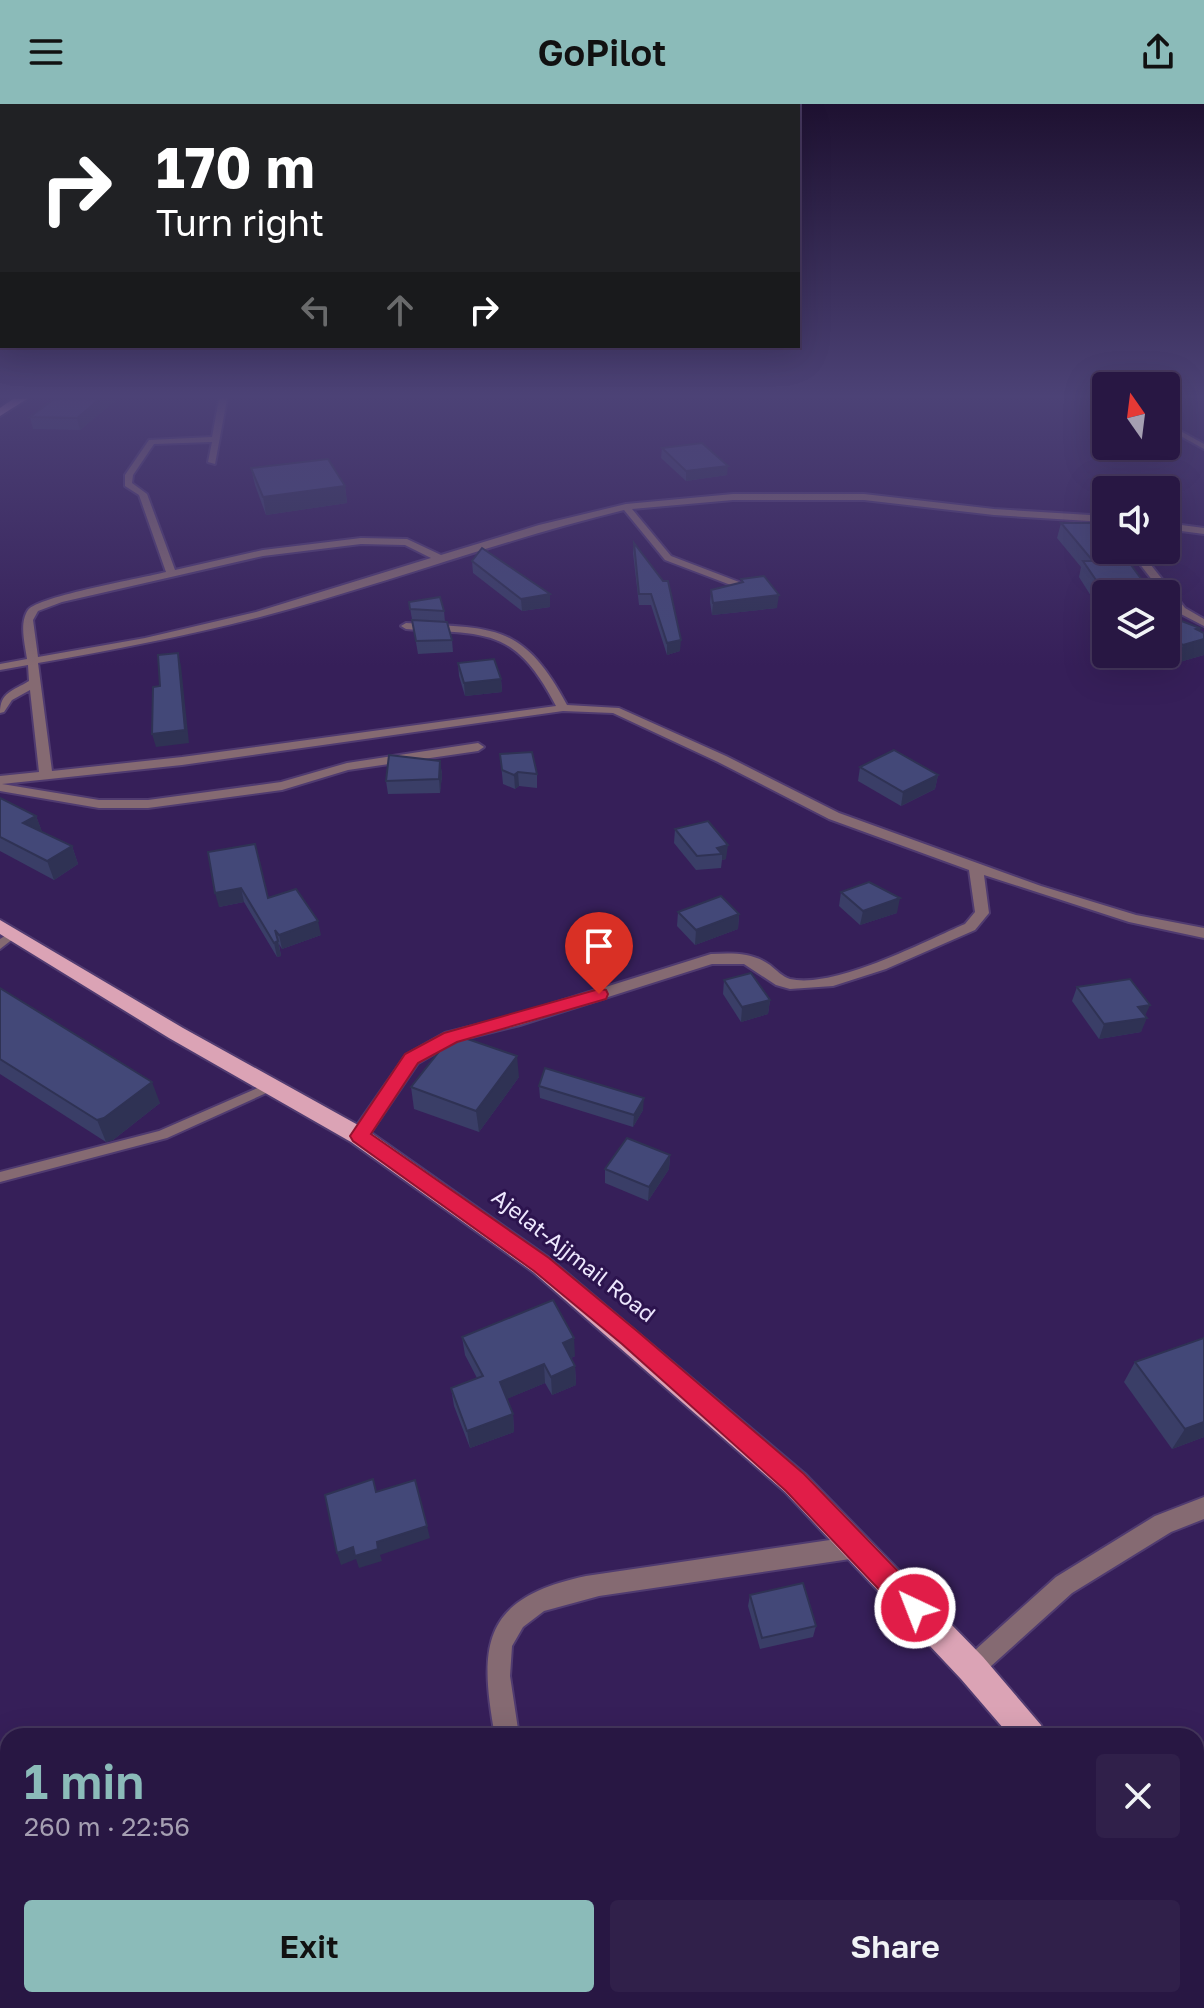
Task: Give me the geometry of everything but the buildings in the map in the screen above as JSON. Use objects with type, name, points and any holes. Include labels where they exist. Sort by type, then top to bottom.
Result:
[{"type":"main road","name":"Ajelat-Ajjmail Road","points":[[5,934],[359,1136],[541,1265],[795,1483],[972,1668],[1023,1728]]},
{"type":"street","points":[[134,488],[143,494],[171,573]]},
{"type":"street","points":[[0,667],[220,624],[542,527],[626,507],[733,497],[864,497],[994,512],[1092,518]]},
{"type":"street","points":[[626,507],[668,558],[736,584]]},
{"type":"street","points":[[1180,528],[1204,531]]},
{"type":"street","points":[[46,776],[28,620],[34,609],[59,600],[263,553],[361,541],[407,542],[439,558]]},
{"type":"street","points":[[1145,564],[1181,610],[1204,623]]},
{"type":"street","points":[[406,626],[509,638],[534,658],[552,683],[563,708]]},
{"type":"street","points":[[0,710],[8,698],[36,682]]},
{"type":"street","points":[[0,780],[330,742],[563,708],[615,710],[722,759],[834,816],[976,868],[1134,919],[1204,933]]},
{"type":"street","points":[[330,742],[347,767]]},
{"type":"street","points":[[0,787],[99,804],[148,804],[282,786],[347,767],[478,747]]},
{"type":"street","points":[[359,1136],[412,1059],[451,1037],[515,1021],[711,959],[742,957],[759,964],[783,983],[805,986],[834,983],[970,927],[982,913],[976,868]]},
{"type":"street","points":[[972,1668],[1064,1585],[1163,1524],[1204,1508]]},
{"type":"street","points":[[506,1728],[495,1669],[501,1645],[513,1622],[528,1606],[565,1592],[787,1553],[857,1547]]},
{"type":"lane","points":[[0,1177],[162,1135],[269,1087]]},
{"type":"route","points":[[599,994],[515,1021],[451,1037],[412,1059],[359,1136],[541,1265],[629,1337],[795,1483],[915,1608]]}]
